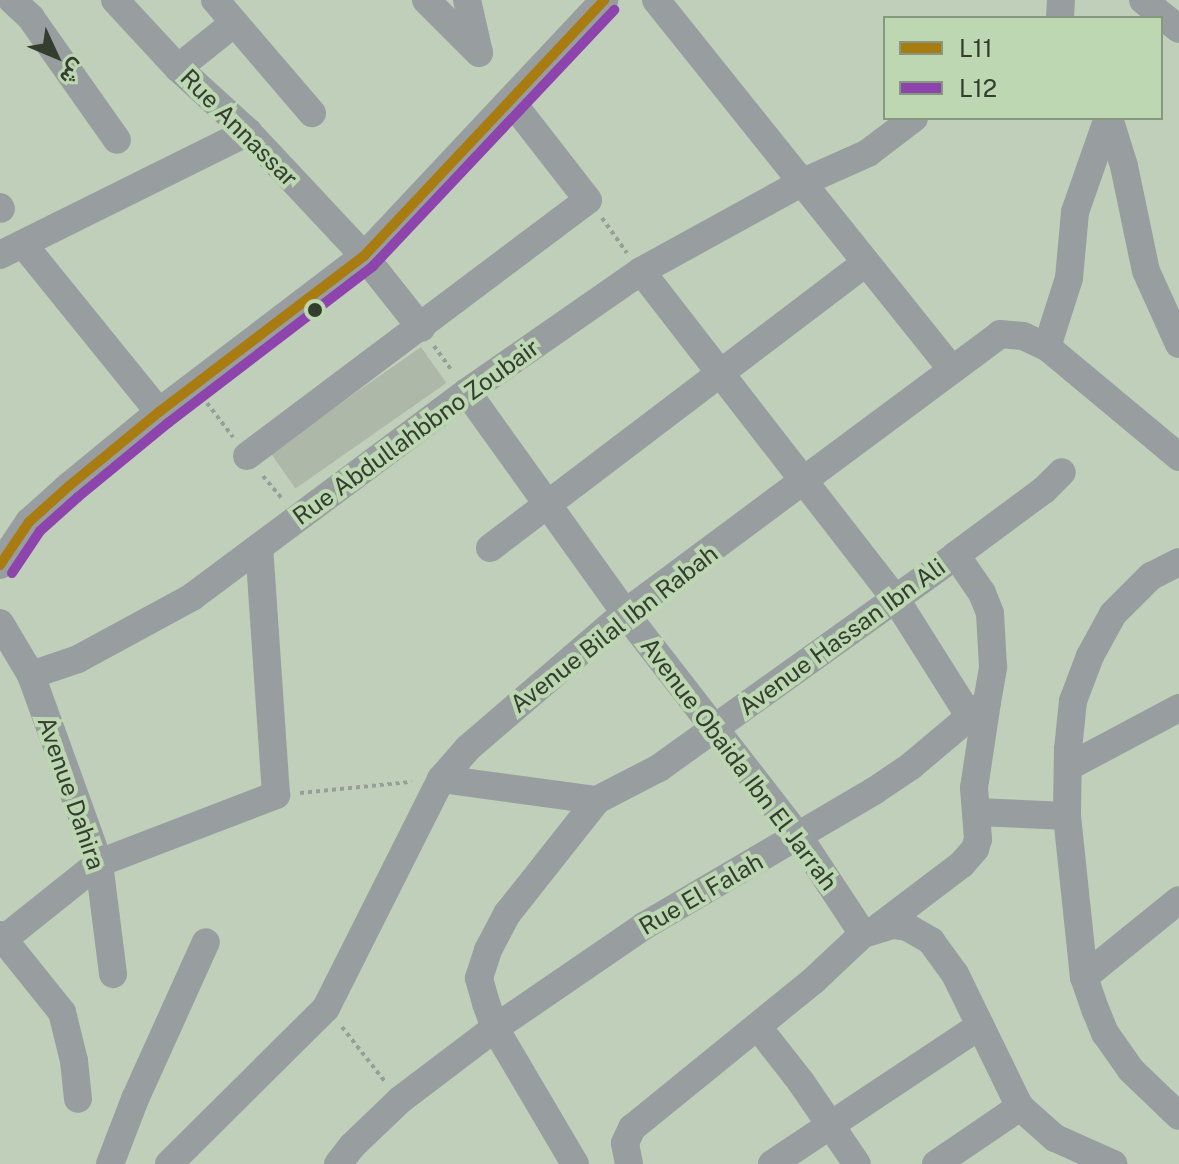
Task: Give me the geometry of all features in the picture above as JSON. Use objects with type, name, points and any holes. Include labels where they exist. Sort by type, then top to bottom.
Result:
[{"type":"street","points":[[12,0],[31,18],[117,140]]},
{"type":"street","name":"Rue Annassar","points":[[115,0],[178,68],[248,132],[364,256]]},
{"type":"street","points":[[215,0],[312,113]]},
{"type":"street","points":[[426,0],[479,53],[467,0]]},
{"type":"street","points":[[0,565],[29,522],[159,412],[364,256],[604,0]]},
{"type":"street","points":[[656,0],[864,264],[952,370]]},
{"type":"street","points":[[1143,0],[1163,16]]},
{"type":"street","points":[[1163,16],[1179,29]]},
{"type":"street","points":[[178,68],[233,24]]},
{"type":"street","points":[[247,456],[588,200],[511,101]]},
{"type":"street","name":"Rue Abdullahbbno Zoubair","points":[[31,675],[78,659],[132,633],[192,597],[467,392],[641,271],[801,183],[868,153],[911,120]]},
{"type":"street","points":[[1047,347],[1069,278],[1075,212],[1107,120]]},
{"type":"street","points":[[1109,120],[1124,166],[1146,271],[1179,344]]},
{"type":"street","points":[[159,412],[11,250],[248,132]]},
{"type":"street","points":[[364,256],[421,328]]},
{"type":"street","points":[[490,548],[864,264]]},
{"type":"street","points":[[641,271],[717,374],[805,482],[978,709]]},
{"type":"street","name":"Avenue Bilal Ibn Rabah","points":[[169,1164],[326,1008],[441,779],[484,733],[625,613],[1000,334],[1023,336],[1047,347],[1178,454]]},
{"type":"street","name":"Avenue Obaida Ibn El Jarrah","points":[[467,392],[625,613],[871,931]]},
{"type":"street","name":"Avenue Hassan Ibn Ali","points":[[575,1164],[495,1028],[479,978],[488,950],[507,914],[597,800],[659,768],[956,555],[1044,490],[1062,472]]},
{"type":"street","points":[[78,1099],[74,1061],[62,1012],[1,938],[99,863],[276,795],[259,548]]},
{"type":"street","points":[[629,1164],[625,1143],[632,1128],[871,931],[962,864],[978,839],[974,788],[978,709],[993,667],[990,613],[982,593],[956,555]]},
{"type":"street","points":[[1179,562],[1151,576],[1113,614],[1090,656],[1073,701],[1067,816],[1084,977],[1105,1033],[1131,1070],[1179,1116]]},
{"type":"street","name":"Avenue Dahira","points":[[0,623],[31,675],[99,863],[113,974]]},
{"type":"street","points":[[1068,767],[1179,708]]},
{"type":"street","name":"Rue El Falah","points":[[338,1164],[352,1146],[400,1100],[495,1028],[644,926],[799,837],[911,766],[978,709]]},
{"type":"street","points":[[441,779],[597,800]]},
{"type":"street","points":[[977,812],[1067,816]]},
{"type":"street","points":[[1084,977],[1179,900]]},
{"type":"street","points":[[871,931],[907,927],[931,941],[955,974],[1020,1107],[1055,1138],[1113,1164]]},
{"type":"street","points":[[110,1164],[135,1099],[206,942]]},
{"type":"street","points":[[772,1164],[980,1026]]},
{"type":"street","points":[[758,1027],[857,1164]]},
{"type":"street","points":[[936,1164],[1020,1107]]},
{"type":"path","points":[[588,200],[641,271]]},
{"type":"path","points":[[421,328],[467,392]]},
{"type":"path","points":[[195,386],[296,518]]},
{"type":"path","points":[[276,795],[441,779]]},
{"type":"path","points":[[326,1008],[400,1100]]},
{"type":"building","points":[[421,347],[446,383],[296,489],[270,453]]},
{"type":"transit line","name":"L11","points":[[0,565],[29,522],[69,486],[159,412],[364,256],[604,0]]},
{"type":"transit line","name":"L12","points":[[12,573],[40,531],[78,497],[168,423],[373,266],[614,10]]}]
